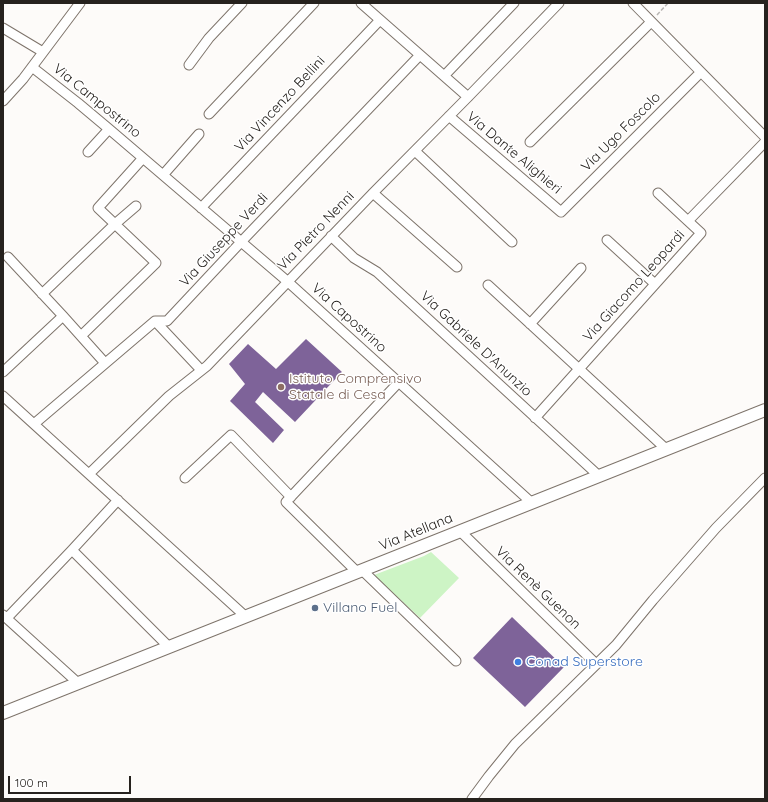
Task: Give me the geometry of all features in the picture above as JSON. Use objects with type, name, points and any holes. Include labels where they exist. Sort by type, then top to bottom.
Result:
[{"type":"main road","name":"Via Atellana","points":[[3,713],[765,410]]},
{"type":"street","points":[[3,102],[23,79],[80,3]]},
{"type":"street","points":[[189,65],[209,38],[242,3]]},
{"type":"street","points":[[209,114],[314,3]]},
{"type":"street","points":[[361,3],[468,97]]},
{"type":"street","points":[[444,76],[514,3]]},
{"type":"street","name":"Via Pietro Nenni","points":[[89,474],[169,396],[206,366],[559,3]]},
{"type":"street","points":[[633,3],[765,137]]},
{"type":"street","name":"Via Vincenzo Bellini","points":[[201,208],[380,20]]},
{"type":"street","points":[[530,142],[652,22]]},
{"type":"street","points":[[3,28],[43,52]]},
{"type":"street","name":"Via Giuseppe Verdi","points":[[34,424],[155,321],[167,321],[420,55]]},
{"type":"street","name":"Via Campostrino","points":[[32,67],[143,158]]},
{"type":"street","name":"Via Ugo Foscolo","points":[[561,212],[701,72]]},
{"type":"street","name":"Via Dante Alighieri","points":[[449,116],[561,212]]},
{"type":"street","points":[[88,152],[109,129]]},
{"type":"street","points":[[163,175],[199,134]]},
{"type":"street","name":"Via Giacomo Leopardi","points":[[535,418],[701,233],[688,221],[765,142]]},
{"type":"street","points":[[415,151],[512,242]]},
{"type":"street","points":[[81,336],[156,263],[98,208],[143,158]]},
{"type":"street","name":"Via Capostrino","points":[[143,158],[287,281],[532,503]]},
{"type":"street","points":[[373,193],[456,267]]},
{"type":"street","points":[[658,193],[688,221]]},
{"type":"street","points":[[42,294],[115,224],[136,206]]},
{"type":"street","name":"Via Gabriele D'Anunzio","points":[[331,236],[354,258],[377,272],[598,476]]},
{"type":"street","points":[[607,240],[655,284]]},
{"type":"street","points":[[8,257],[106,363]]},
{"type":"street","points":[[530,324],[581,268]]},
{"type":"street","points":[[488,285],[666,449]]},
{"type":"street","points":[[3,372],[63,316]]},
{"type":"street","points":[[155,321],[201,370]]},
{"type":"street","points":[[399,382],[286,502],[456,661]]},
{"type":"street","points":[[3,396],[246,616]]},
{"type":"street","points":[[185,478],[231,434],[291,497]]},
{"type":"street","points":[[472,799],[515,744],[616,645],[716,528],[765,478]]},
{"type":"street","points":[[78,683],[5,617],[72,550],[118,500]]},
{"type":"street","name":"Via Renè Guenon","points":[[460,531],[596,664]]},
{"type":"street","points":[[72,550],[169,647]]},
{"type":"path","points":[[652,22],[668,3]]},
{"type":"green space","points":[[431,552],[459,578],[420,618],[374,575]]},
{"type":"building","points":[[306,339],[342,372],[295,422],[263,392],[255,402],[284,430],[273,443],[230,401],[245,384],[229,364],[248,344],[276,369]]},
{"type":"building","name":"Conad Superstore","points":[[512,617],[564,667],[525,707],[473,658]]},
{"type":"place","name":"Istituto Comprensivo Statale di Cesa","points":[[281,387]]},
{"type":"place","name":"Villano Fuel","points":[[315,608]]},
{"type":"place","name":"Conad Superstore","points":[[518,662]]}]
